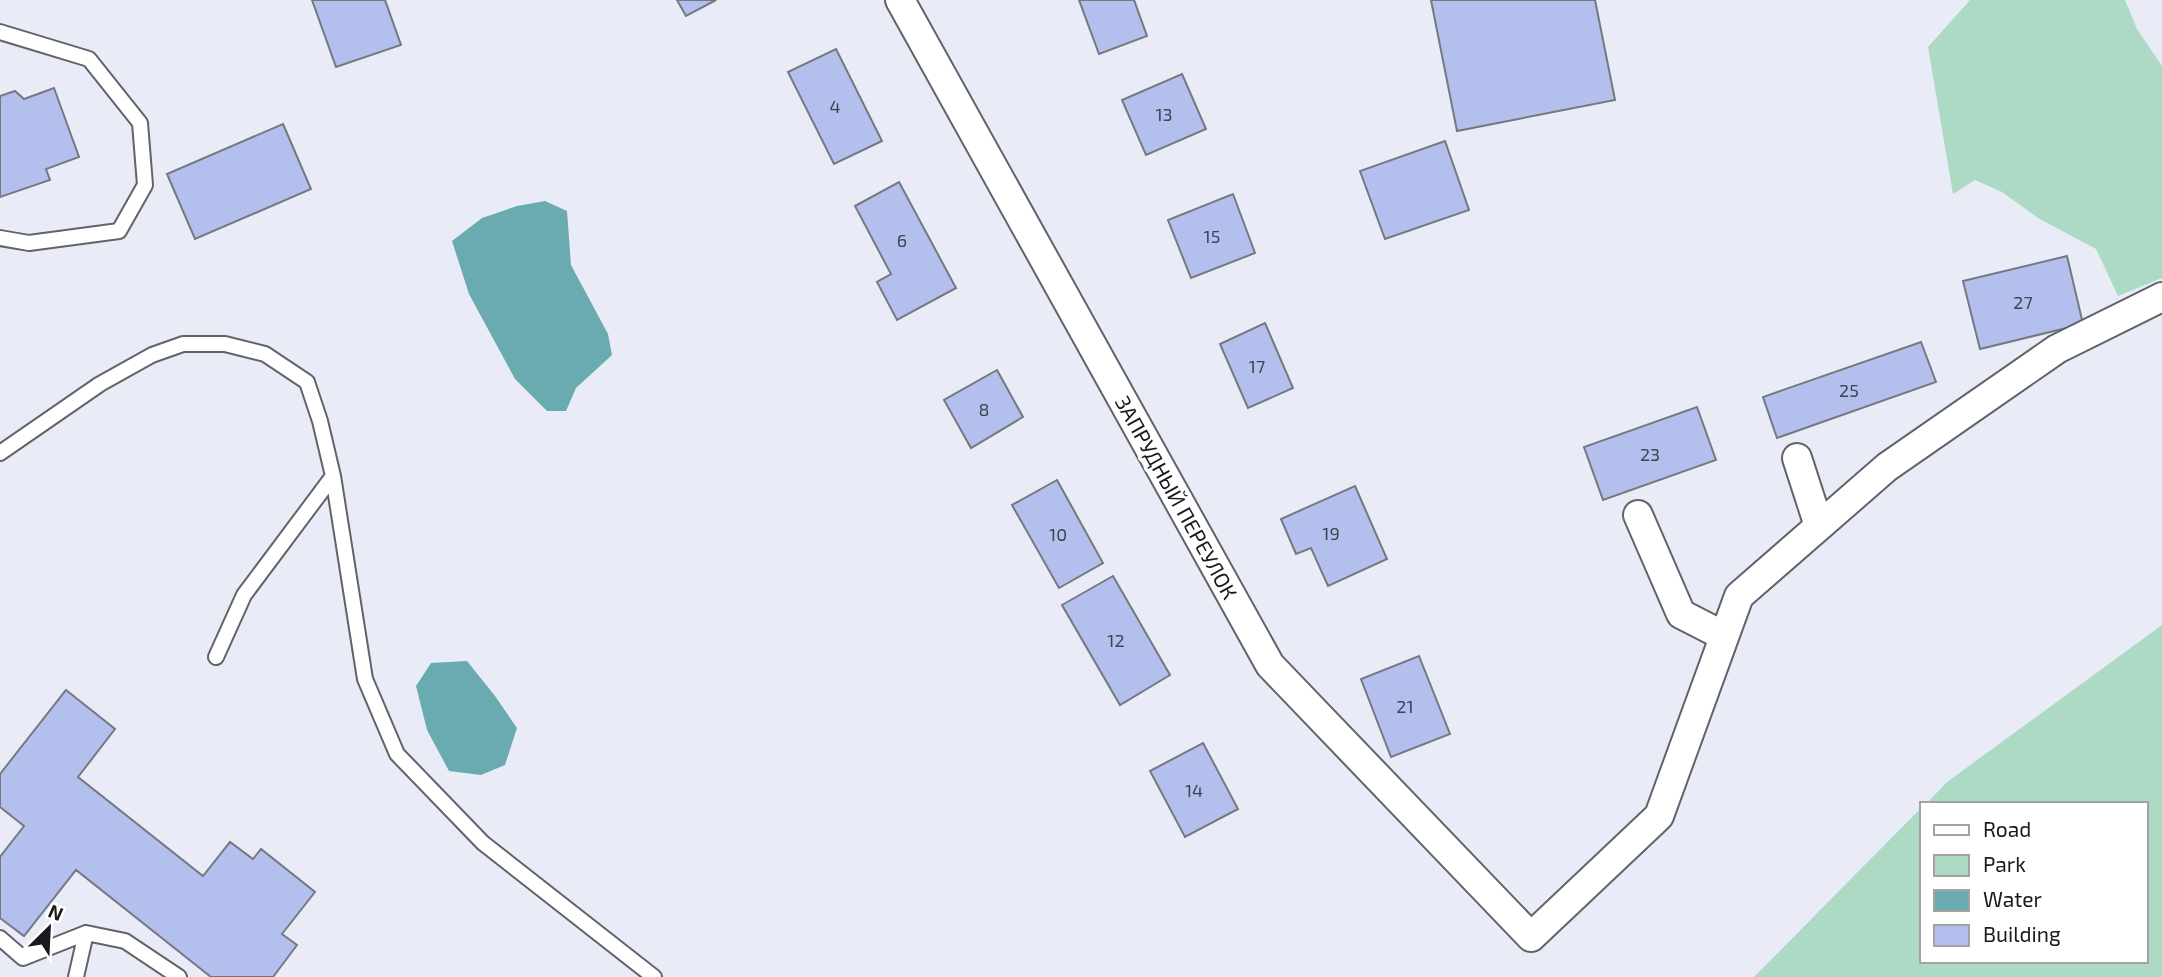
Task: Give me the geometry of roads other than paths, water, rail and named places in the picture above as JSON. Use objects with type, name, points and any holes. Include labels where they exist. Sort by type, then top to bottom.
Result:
[{"type":"street","name":"ЗАПРУДНЫЙ ПЕРЕУЛОК","points":[[900,0],[1270,665],[1531,937],[1659,816],[1724,636]]},
{"type":"street","points":[[1638,515],[1681,614],[1724,636],[1739,596],[1887,467],[2057,349],[2162,296]]},
{"type":"street","points":[[1797,458],[1819,526]]},
{"type":"lane","points":[[0,32],[89,59],[140,123],[145,185],[119,231],[29,243],[0,238]]},
{"type":"lane","points":[[0,453],[100,384],[152,355],[183,344],[225,344],[265,354],[307,382],[320,421],[333,476],[365,679],[397,754],[483,843],[654,977]]},
{"type":"lane","points":[[216,657],[244,595],[333,476]]},
{"type":"lane","points":[[0,938],[23,958],[86,933],[125,940],[179,977]]},
{"type":"lane","points":[[76,977],[86,933]]},
{"type":"water","points":[[545,201],[567,211],[571,265],[608,334],[612,355],[576,388],[566,411],[547,411],[515,379],[469,294],[452,241],[482,218],[517,206]]},
{"type":"water","points":[[467,661],[517,728],[505,765],[481,775],[449,771],[427,730],[416,686],[431,663]]}]
